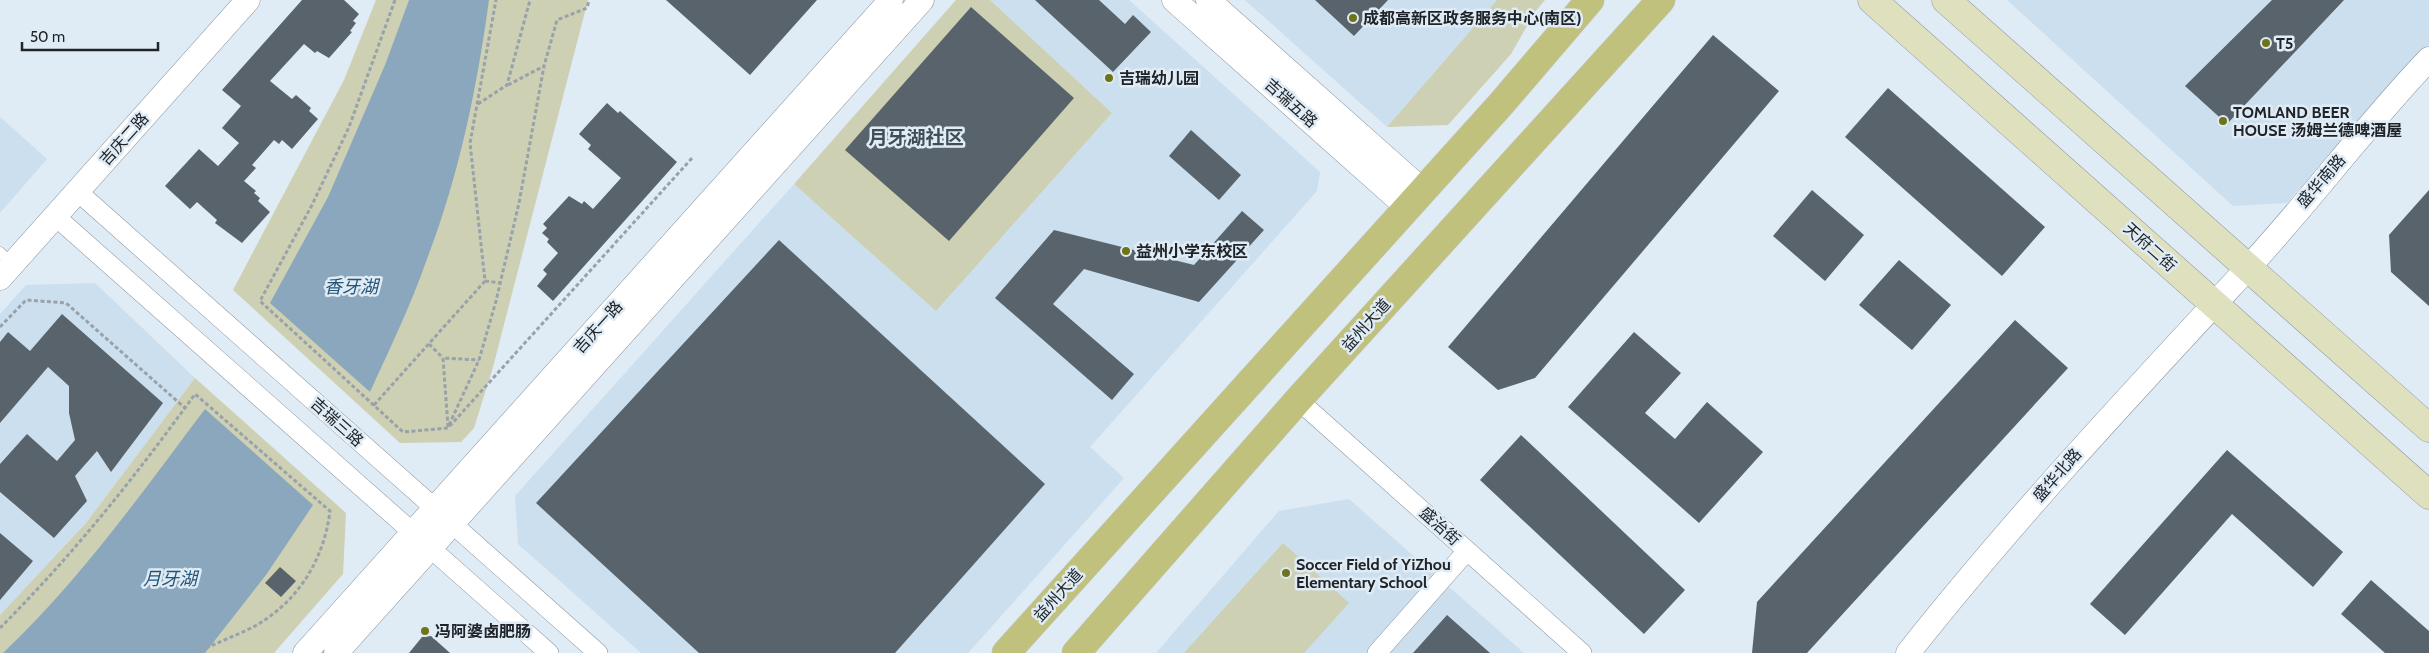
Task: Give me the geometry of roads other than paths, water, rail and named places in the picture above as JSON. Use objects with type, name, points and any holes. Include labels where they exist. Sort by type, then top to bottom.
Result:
[{"type":"main road","name":"益州大道","points":[[1006,653],[1501,104],[1590,0]]},
{"type":"main road","name":"益州大道","points":[[1076,653],[1298,400],[1661,0]]},
{"type":"main road","name":"天府二街","points":[[1872,0],[2429,495]]},
{"type":"main road","points":[[1946,0],[2429,428]]},
{"type":"street","name":"吉庆二路","points":[[4,265],[55,216],[248,0]]},
{"type":"street","name":"吉庆一路","points":[[443,517],[891,0]]},
{"type":"street","name":"吉庆一路","points":[[305,653],[422,540],[922,0]]},
{"type":"street","name":"吉瑞五路","points":[[1174,0],[1415,199]]},
{"type":"street","name":"吉瑞五路","points":[[1208,0],[1415,199]]},
{"type":"street","name":"盛华南路","points":[[2213,303],[2248,268],[2429,59]]},
{"type":"street","name":"吉瑞三路","points":[[77,191],[598,653]]},
{"type":"street","name":"吉瑞三路","points":[[55,216],[549,653]]},
{"type":"street","name":"盛华北路","points":[[1908,653],[1972,572],[2213,303]]},
{"type":"street","name":"盛治街","points":[[1298,400],[1582,653]]},
{"type":"street","name":"吉庆一路","points":[[336,653],[422,540]]},
{"type":"street","points":[[1377,653],[1467,551]]},
{"type":"water","name":"香牙湖","points":[[409,0],[489,0],[473,99],[458,164],[438,228],[414,293],[370,392],[270,303],[328,197],[385,65]]},
{"type":"water","name":"月牙湖","points":[[205,409],[313,505],[266,575],[205,653],[3,653],[58,596],[109,536]]},
{"type":"tunnel","points":[[321,653],[347,625]]},
{"type":"place","name":"成都高新区政务服务中心(南区)","points":[[1353,18]]},
{"type":"place","name":"T5","points":[[2266,43]]},
{"type":"place","name":"吉瑞幼儿园","points":[[1109,78]]},
{"type":"place","name":"TOMLAND BEER HOUSE 汤姆兰德啤酒屋","points":[[2223,121]]},
{"type":"place","name":"益州小学东校区","points":[[1126,251]]},
{"type":"place","name":"Soccer Field of YiZhou Elementary School","points":[[1286,573]]},
{"type":"place","name":"冯阿婆卤肥肠","points":[[425,631]]},
{"type":"district","name":"月牙湖社区","points":[[916,137]]}]
